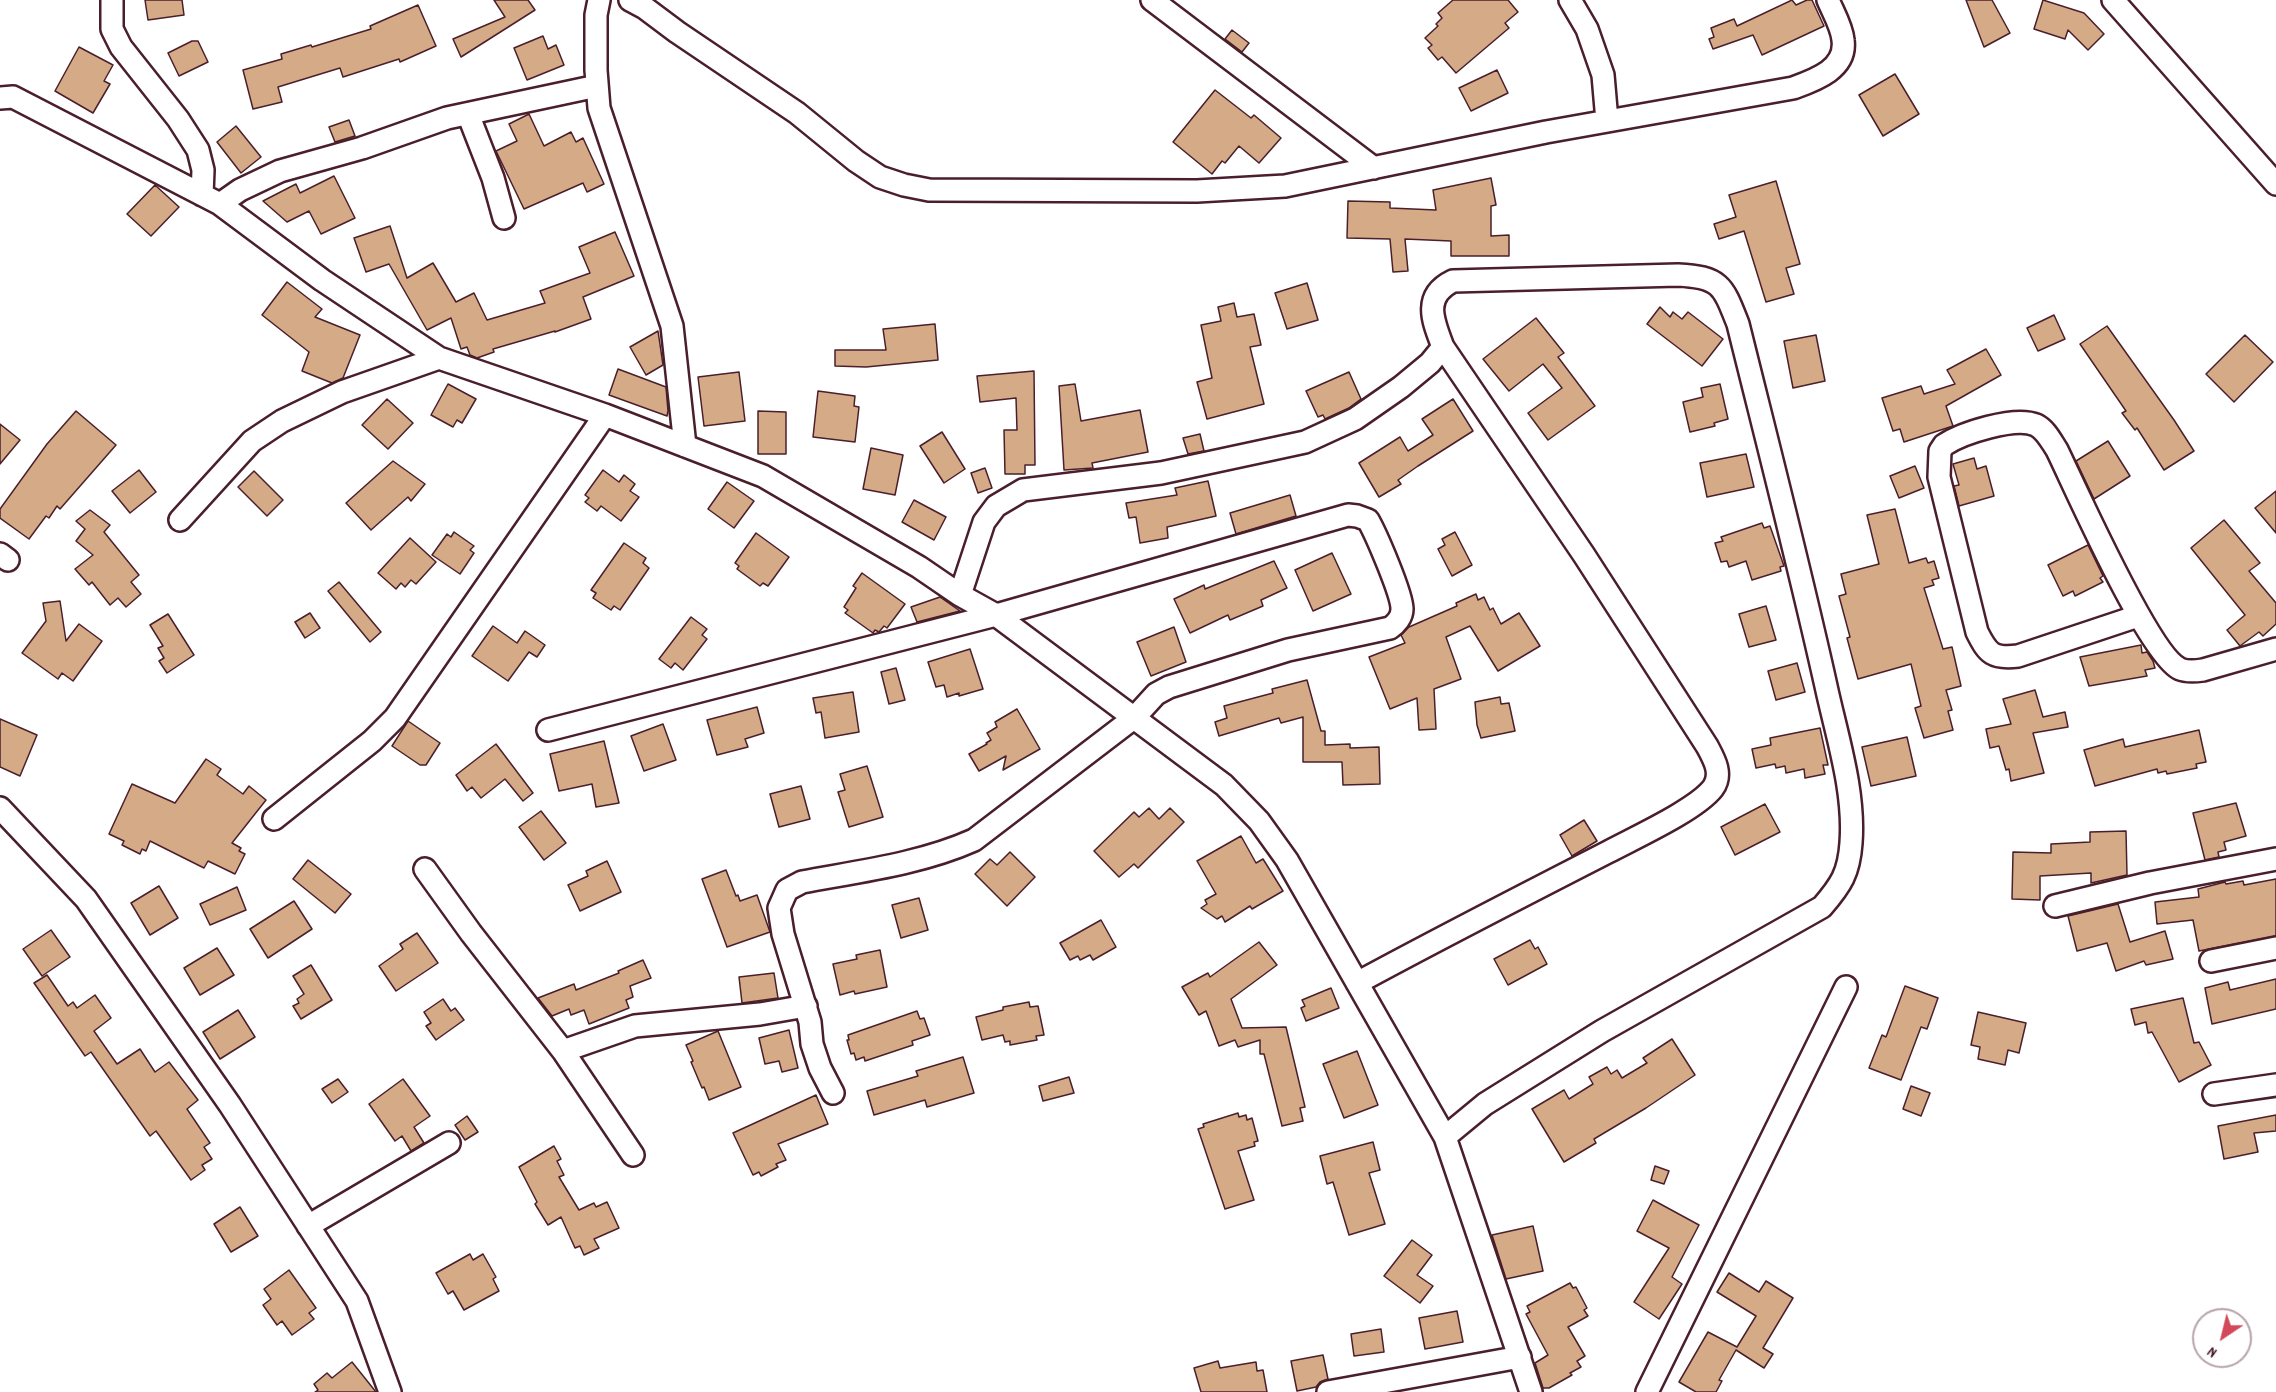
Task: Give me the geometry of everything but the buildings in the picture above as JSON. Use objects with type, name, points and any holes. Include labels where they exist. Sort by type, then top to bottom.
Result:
[{"type":"street","points":[[112,0],[112,28],[121,47],[178,118],[198,150],[211,200]]},
{"type":"street","points":[[599,0],[596,15],[598,108],[622,181],[650,254],[672,326],[685,446]]},
{"type":"street","points":[[630,0],[797,113],[856,161],[880,177],[929,190],[962,191],[1197,191],[1285,186],[1607,121],[1793,88],[1819,79],[1835,66],[1842,55],[1843,39],[1828,0]]},
{"type":"street","points":[[1152,0],[1374,168]]},
{"type":"street","points":[[1570,0],[1587,30],[1603,75],[1607,121]]},
{"type":"street","points":[[2113,0],[2276,184]]},
{"type":"street","points":[[211,200],[240,190],[280,171],[362,148],[447,118],[597,86]]},
{"type":"street","points":[[0,98],[13,97],[211,200],[322,280],[439,358],[605,415],[763,476],[920,567],[960,595],[996,615],[1224,784],[1259,821],[1287,860],[1445,1137],[1531,1392]]},
{"type":"street","points":[[468,114],[493,178],[504,218]]},
{"type":"street","points":[[1357,983],[1659,825],[1698,802],[1714,787],[1717,779],[1718,770],[1714,758],[1701,736],[1584,555],[1443,347],[1433,321],[1434,296],[1442,287],[1453,281],[1678,275],[1702,276],[1718,284],[1726,293],[1738,324],[1815,636],[1851,800],[1851,842],[1848,868],[1841,884],[1822,907],[1602,1031],[1485,1104],[1445,1137]]},
{"type":"street","points":[[960,595],[984,522],[996,506],[1023,490],[1161,473],[1305,442],[1355,419],[1401,387],[1430,363],[1443,347]]},
{"type":"street","points":[[180,520],[252,441],[282,421],[342,392],[439,358]]},
{"type":"street","points":[[274,819],[372,741],[395,718],[605,415]]},
{"type":"street","points":[[2138,616],[2018,656],[1999,657],[1986,650],[1977,632],[1939,477],[1940,452],[1944,445],[1996,425],[2024,422],[2040,428],[2057,450],[2138,616],[2165,656],[2181,670],[2192,672],[2203,670],[2276,649]]},
{"type":"street","points":[[548,730],[996,615],[1342,516],[1357,516],[1368,520],[1401,601],[1402,610],[1396,624],[1390,628],[1288,650],[1169,687],[1156,694],[1135,717],[974,840],[915,861],[802,882],[787,890],[779,908],[783,934],[806,1006],[812,1044],[820,1068],[833,1093]]},
{"type":"street","points":[[0,808],[86,899],[230,1106],[357,1301],[390,1392]]},
{"type":"street","points":[[2055,906],[2150,883],[2276,859]]},
{"type":"street","points":[[425,868],[471,933],[563,1051],[633,1155]]},
{"type":"street","points":[[2211,961],[2276,948]]},
{"type":"street","points":[[1647,1392],[1846,987]]},
{"type":"street","points":[[563,1051],[635,1026],[760,1014],[806,1006]]},
{"type":"street","points":[[2214,1094],[2276,1086]]},
{"type":"street","points":[[308,1226],[449,1143]]},
{"type":"street","points":[[1328,1392],[1520,1357]]}]
